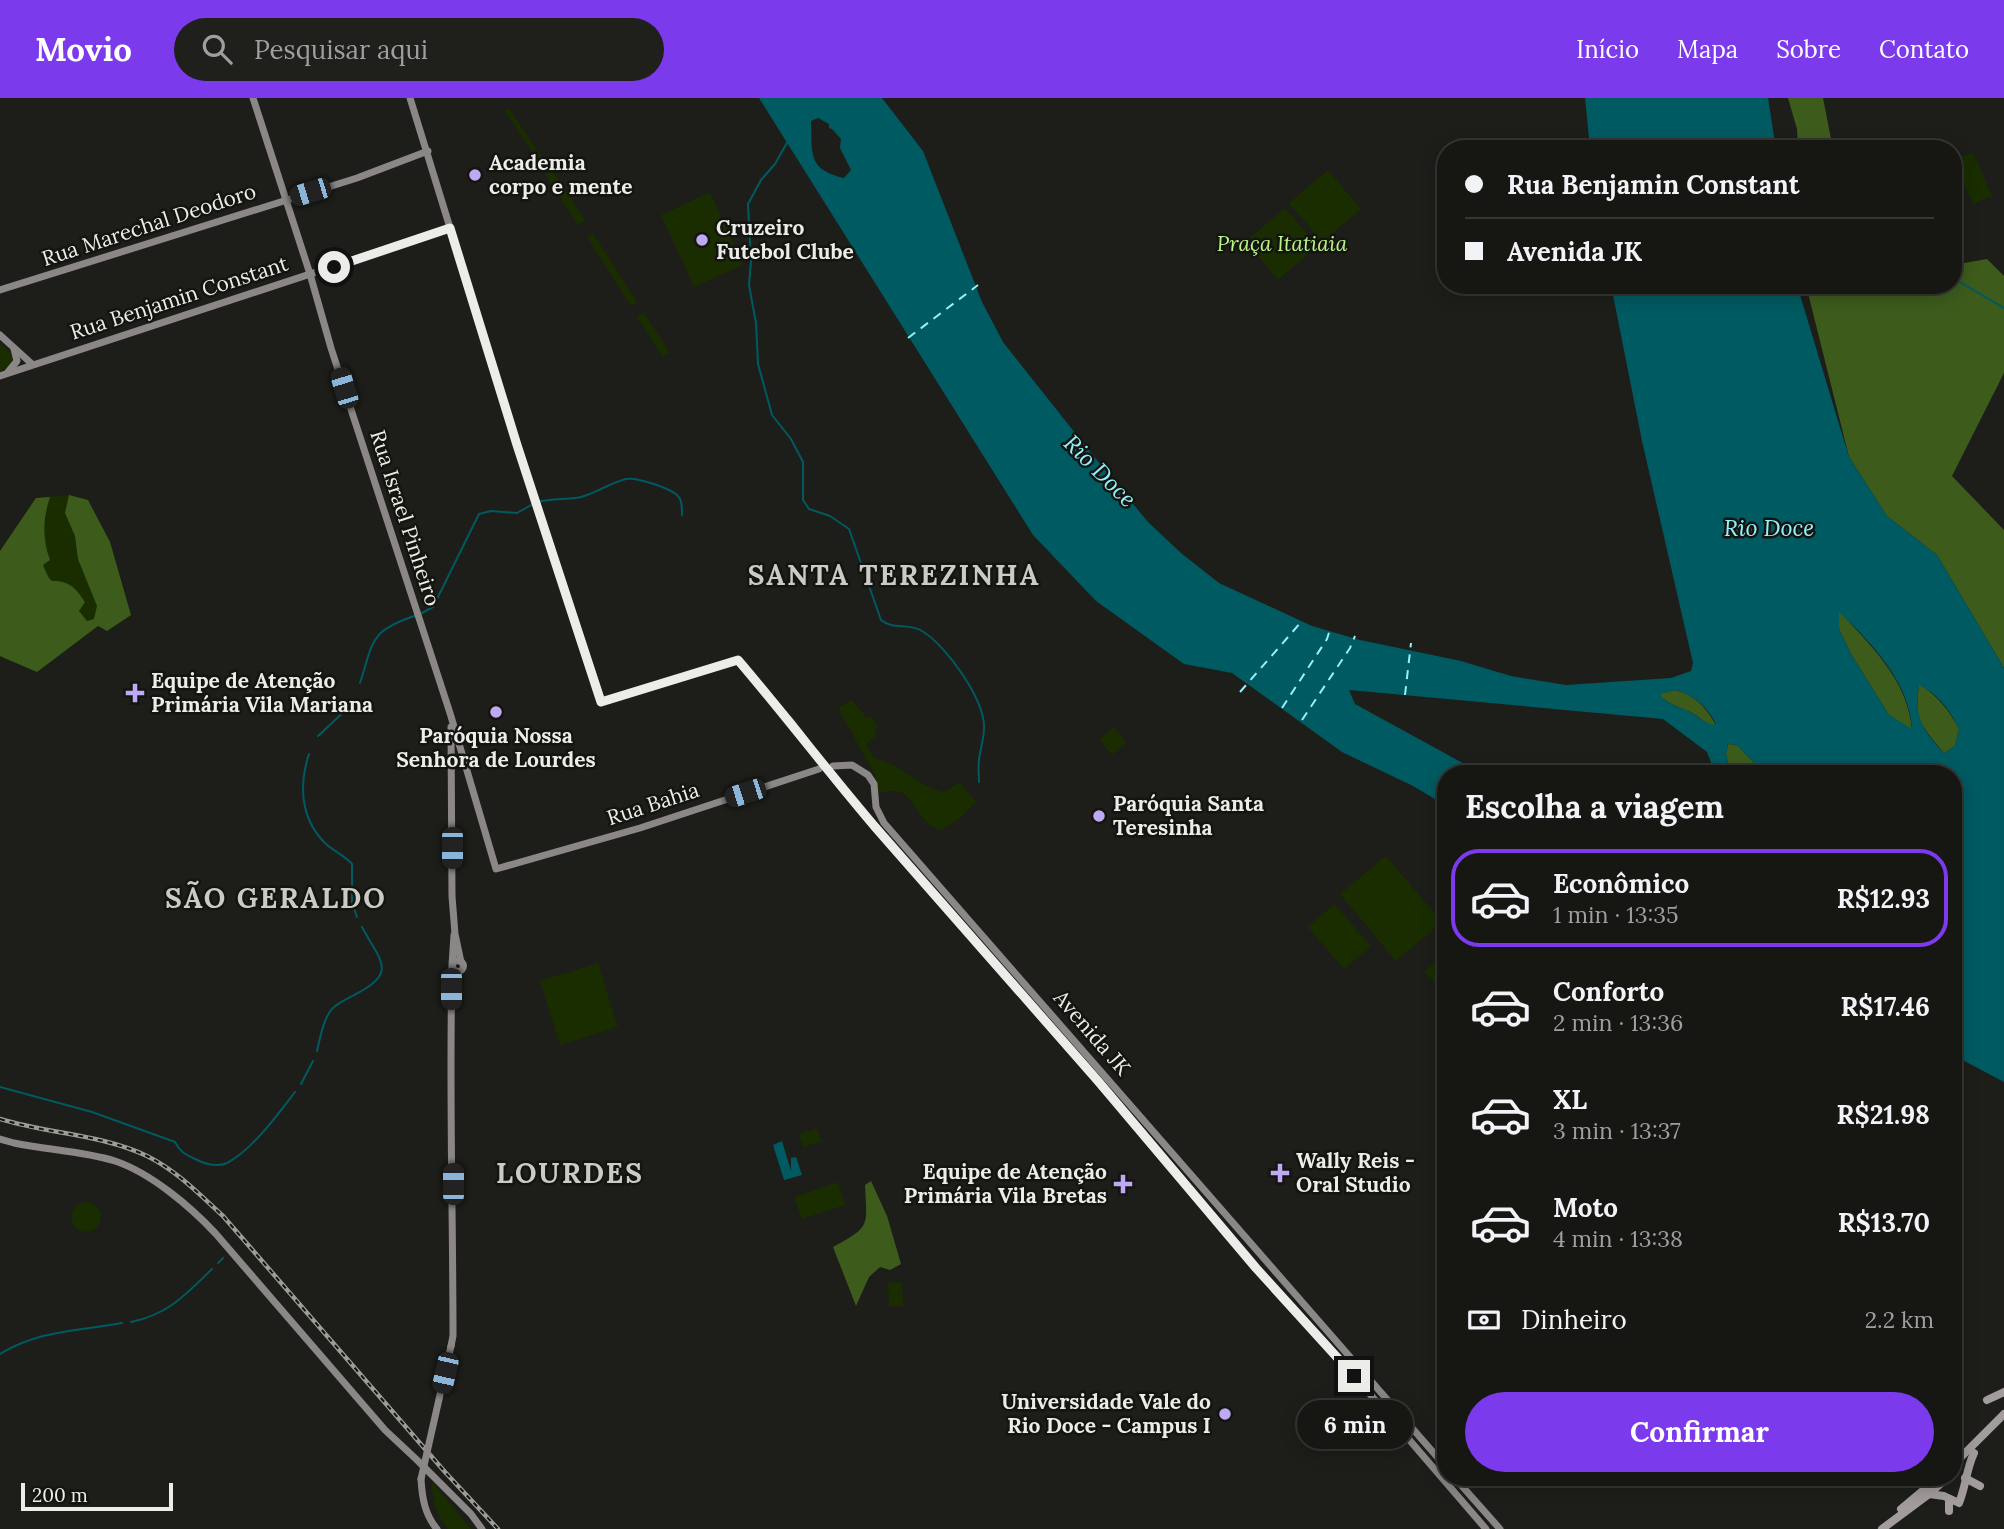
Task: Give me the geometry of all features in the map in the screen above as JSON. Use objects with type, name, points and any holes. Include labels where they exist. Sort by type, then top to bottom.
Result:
[{"type":"highway","points":[[1987,1400],[2002,1388]]},
{"type":"highway","points":[[1962,1456],[2004,1414]]},
{"type":"highway","points":[[1962,1464],[2004,1422]]},
{"type":"highway","points":[[1929,1494],[1944,1496],[1959,1503],[1974,1453]]},
{"type":"highway","points":[[1965,1478],[1980,1486]]},
{"type":"highway","points":[[1882,1527],[1929,1486]]},
{"type":"highway","points":[[1882,1527],[1938,1486]]},
{"type":"highway","points":[[1949,1499],[1949,1511]]},
{"type":"main road","name":"Rua Israel Pinheiro","points":[[253,98],[334,358],[450,712],[464,769],[496,869]]},
{"type":"main road","points":[[410,98],[450,228]]},
{"type":"main road","name":"Rua Marechal Deodoro","points":[[0,290],[357,178],[428,151]]},
{"type":"main road","name":"Rua Benjamin Constant","points":[[1,376],[450,228]]},
{"type":"main road","name":"Avenida JK","points":[[450,228],[601,702],[738,660],[791,722],[840,786],[1098,1081],[1256,1268],[1338,1357],[1437,1472]]},
{"type":"main road","points":[[0,335],[32,364]]},
{"type":"main road","points":[[1,376],[12,369],[17,361],[10,342]]},
{"type":"main road","points":[[437,1529],[425,1510],[421,1479],[453,1336],[451,989],[455,934],[452,896],[450,712]]},
{"type":"main road","points":[[452,766],[460,762],[464,769],[452,786]]},
{"type":"main road","name":"Avenida JK","points":[[833,766],[856,766],[868,775],[874,785],[876,807],[884,823],[1437,1457]]},
{"type":"main road","name":"Rua Bahia","points":[[496,869],[640,828],[819,769]]},
{"type":"main road","points":[[454,968],[463,967],[455,934]]},
{"type":"main road","points":[[0,1139],[117,1162],[138,1172],[183,1202],[211,1228],[385,1430],[471,1514],[482,1529]]},
{"type":"main road","name":"Avenida JK","points":[[1449,1486],[1486,1529]]},
{"type":"main road","points":[[1462,1486],[1500,1529]]},
{"type":"main road","points":[[471,1514],[476,1529]]},
{"type":"main road","points":[[1874,1529],[1882,1527]]},
{"type":"green space","points":[[1788,98],[1823,98],[1831,140],[1798,140]]},
{"type":"green space","points":[[509,108],[544,160],[540,163],[505,111]]},
{"type":"green space","points":[[1973,152],[1992,196],[1973,204],[1962,179],[1962,157]]},
{"type":"green space","points":[[552,170],[585,220],[578,225],[545,174]]},
{"type":"green space","name":"Praça Itatiaia","points":[[1328,170],[1361,209],[1322,242],[1289,203]]},
{"type":"green space","name":"Cruzeiro Futebol Clube","points":[[710,192],[743,265],[694,287],[661,215]]},
{"type":"green space","name":"Praça Itatiaia","points":[[1285,208],[1318,246],[1278,280],[1246,241]]},
{"type":"green space","points":[[593,233],[637,302],[631,306],[587,237]]},
{"type":"green space","points":[[1987,259],[2004,276],[2004,373],[1952,476],[2004,530],[2004,668],[1937,555],[1887,516],[1849,457],[1808,294],[1962,294],[1962,263]]},
{"type":"green space","points":[[644,313],[670,353],[663,357],[637,317]]},
{"type":"green space","points":[[0,343],[12,354],[14,362],[0,372]]},
{"type":"green space","points":[[69,495],[88,500],[110,542],[131,615],[107,631],[98,626],[37,672],[0,657],[0,551],[36,498]]},
{"type":"green space","points":[[69,495],[88,500],[110,542],[131,615],[107,631],[98,626],[37,672],[0,656],[0,551],[36,498],[50,497],[44,528],[50,560],[43,565],[51,580],[68,584],[76,590],[85,602],[79,611],[87,621],[94,619],[97,606],[78,559],[75,536],[65,513]]},
{"type":"green space","points":[[1839,611],[1875,651],[1896,680],[1909,712],[1912,730],[1889,715],[1851,654],[1839,629]]},
{"type":"green space","points":[[1919,684],[1942,704],[1959,729],[1955,746],[1944,753],[1921,722],[1918,706]]},
{"type":"green space","points":[[1675,690],[1700,703],[1716,726],[1670,703],[1659,694]]},
{"type":"green space","points":[[852,700],[878,727],[874,730],[877,735],[866,744],[874,758],[894,766],[926,786],[944,792],[960,782],[976,802],[958,820],[941,830],[927,822],[902,793],[879,792],[874,773],[838,708]]},
{"type":"green space","points":[[1114,727],[1126,742],[1112,755],[1099,740]]},
{"type":"green space","points":[[1728,744],[1737,745],[1756,765],[1728,765],[1726,753]]},
{"type":"green space","points":[[1386,856],[1437,916],[1437,926],[1396,961],[1340,894]]},
{"type":"green space","points":[[1334,904],[1371,946],[1344,969],[1308,927]]},
{"type":"green space","points":[[1437,960],[1437,987],[1424,971]]},
{"type":"green space","points":[[598,963],[618,1027],[560,1045],[540,981]]},
{"type":"green space","points":[[817,1128],[821,1142],[803,1147],[799,1134]]},
{"type":"green space","points":[[871,1181],[887,1216],[901,1264],[890,1270],[880,1267],[869,1277],[856,1306],[833,1247],[864,1224],[865,1185]]},
{"type":"green space","points":[[838,1182],[845,1205],[802,1219],[794,1197]]},
{"type":"green space","points":[[86,1202],[97,1206],[101,1217],[97,1228],[86,1232],[75,1228],[71,1217],[75,1206]]},
{"type":"green space","points":[[902,1282],[903,1306],[889,1306],[888,1283]]},
{"type":"green space","points":[[432,1482],[471,1529],[448,1529],[436,1507]]},
{"type":"water","name":"Rio Doce","points":[[759,98],[882,98],[923,151],[982,302],[1003,342],[1148,522],[1219,583],[1312,626],[1360,640],[1461,661],[1511,676],[1566,685],[1671,678],[1691,671],[1693,663],[1642,441],[1613,294],[1800,294],[1849,457],[1887,516],[1937,555],[2004,668],[2004,1082],[1962,1060],[1962,765],[1756,765],[1737,745],[1728,744],[1726,753],[1728,765],[1712,765],[1707,752],[1663,719],[1349,690],[1355,704],[1466,765],[1437,765],[1437,800],[1342,752],[1232,673],[1184,664],[1096,601],[1033,535]],"holes":[[[818,118],[829,124],[829,128],[841,139],[840,148],[851,170],[844,178],[824,170],[814,159],[811,121]],[[1839,612],[1887,664],[1904,696],[1912,729],[1889,715],[1851,654],[1839,629]],[[1919,685],[1938,698],[1959,729],[1955,746],[1944,753],[1921,722],[1918,706]],[[1675,690],[1694,698],[1705,708],[1716,725],[1670,703],[1660,694]]]},
{"type":"water","points":[[1585,98],[1768,98],[1775,140],[1589,140]]},
{"type":"water","points":[[782,1141],[791,1171],[791,1158],[796,1157],[802,1175],[784,1180],[773,1145]]},
{"type":"waterway","points":[[788,141],[748,204],[751,261],[749,285],[756,323],[758,364],[772,415],[791,439],[803,462],[803,500],[809,509],[830,516],[849,529],[881,620],[891,625],[912,627],[932,638],[952,660],[971,689],[983,716],[979,782]]},
{"type":"waterway","points":[[1962,283],[2004,308]]},
{"type":"waterway","points":[[538,502],[581,497],[631,479],[655,484],[677,495],[681,502],[682,515]]},
{"type":"waterway","points":[[422,613],[433,607],[479,514],[491,511],[517,513],[533,504]]},
{"type":"waterway","points":[[360,683],[376,639],[390,626],[417,615]]},
{"type":"waterway","points":[[318,736],[350,706]]},
{"type":"waterway","points":[[309,754],[303,789],[306,812],[325,843],[352,864],[352,903],[357,917]]},
{"type":"waterway","points":[[317,1051],[324,1024],[331,1010],[368,987],[381,973],[379,958],[362,927]]},
{"type":"waterway","points":[[301,1084],[313,1061]]},
{"type":"waterway","points":[[0,1087],[92,1112],[175,1142],[186,1154],[215,1165],[227,1163],[246,1150],[295,1092]]},
{"type":"waterway","points":[[218,1263],[223,1258]]},
{"type":"waterway","points":[[131,1322],[166,1309],[212,1269]]},
{"type":"waterway","points":[[0,1354],[44,1336],[122,1323]]},
{"type":"ferry route","points":[[908,338],[978,285]]},
{"type":"ferry route","points":[[1240,692],[1302,621]]},
{"type":"ferry route","points":[[1282,708],[1327,639],[1331,626]]},
{"type":"ferry route","points":[[1302,720],[1350,648],[1355,636]]},
{"type":"ferry route","points":[[1405,695],[1411,643]]},
{"type":"railway","points":[[0,1119],[129,1149],[158,1162],[187,1183],[223,1216],[445,1472],[498,1529]]},
{"type":"place","name":"Academia corpo e mente","points":[[475,175]]},
{"type":"place","name":"Cruzeiro Futebol Clube","points":[[702,240]]},
{"type":"place","name":"Equipe de Atenção Primária Vila Mariana","points":[[135,693]]},
{"type":"place","name":"Paróquia Nossa Senhora de Lourdes","points":[[496,712]]},
{"type":"place","name":"Paróquia Santa Teresinha","points":[[1099,816]]},
{"type":"place","name":"Wally Reis - Oral Studio","points":[[1280,1173]]},
{"type":"place","name":"Equipe de Atenção Primária Vila Bretas","points":[[1123,1184]]},
{"type":"place","name":"Universidade Vale do Rio Doce - Campus I","points":[[1225,1414]]},
{"type":"district","name":"SANTA TEREZINHA","points":[[894,575]]},
{"type":"district","name":"SÃO GERALDO","points":[[276,898]]},
{"type":"district","name":"LOURDES","points":[[570,1173]]},
{"type":"route","points":[[334,267],[450,228],[601,702],[738,660],[876,828],[1098,1081],[1256,1268],[1354,1376]]}]
